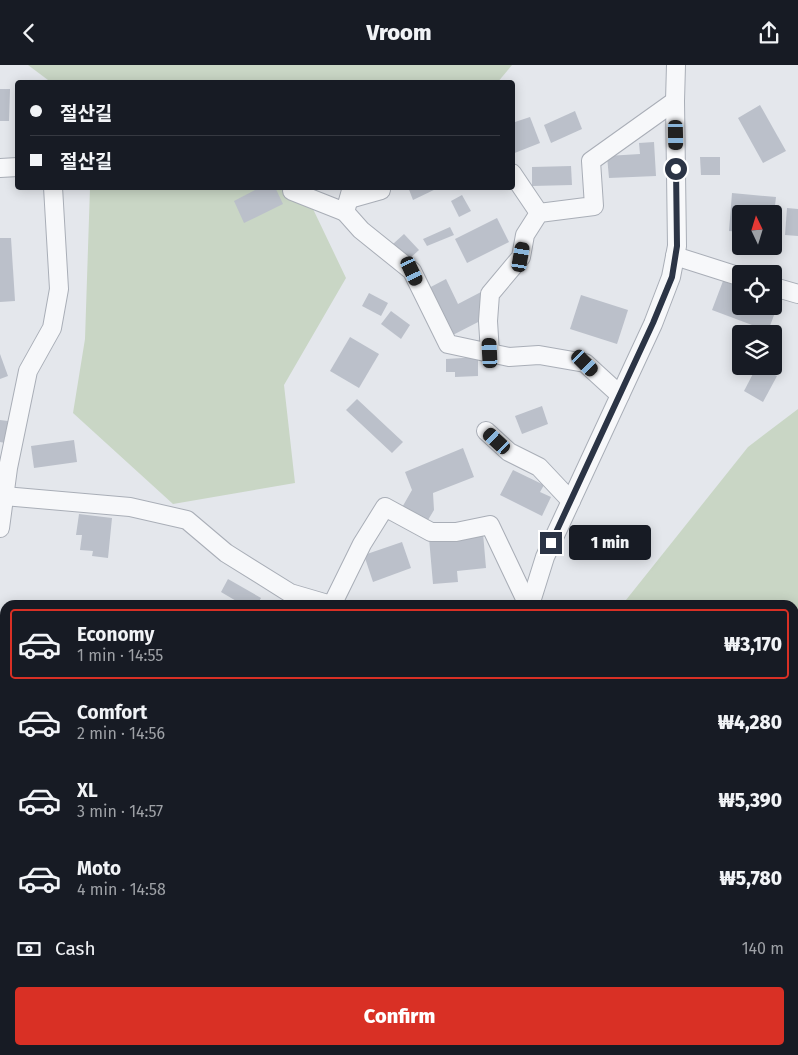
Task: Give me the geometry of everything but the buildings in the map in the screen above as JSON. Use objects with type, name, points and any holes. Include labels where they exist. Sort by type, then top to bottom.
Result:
[{"type":"street","points":[[531,600],[545,557],[653,323],[672,277],[677,238],[676,65]]},
{"type":"street","points":[[539,213],[594,206],[591,161],[675,101]]},
{"type":"street","points":[[0,168],[15,167]]},
{"type":"street","points":[[515,177],[539,213]]},
{"type":"street","points":[[0,528],[4,496],[28,371],[52,328],[59,289],[53,190]]},
{"type":"street","points":[[292,191],[349,199],[381,190]]},
{"type":"street","points":[[349,199],[361,230],[412,271],[448,344],[509,357],[538,355],[585,363],[620,395]]},
{"type":"street","points":[[490,353],[488,321],[490,294],[521,257],[525,235],[539,213]]},
{"type":"street","points":[[675,256],[732,274]]},
{"type":"street","points":[[782,289],[798,294]]},
{"type":"street","points":[[486,431],[508,452],[539,467],[571,501]]},
{"type":"street","points":[[4,496],[130,507],[187,520],[226,553],[290,593],[314,600]]},
{"type":"street","points":[[334,600],[362,544],[386,507],[431,532],[456,532],[490,525],[527,600]]},
{"type":"green space","points":[[28,65],[512,65],[500,80],[48,80]]},
{"type":"green space","points":[[90,190],[304,190],[346,278],[284,385],[295,483],[173,504],[73,413],[85,339]]},
{"type":"green space","points":[[798,409],[798,600],[626,600],[748,447]]},
{"type":"route","points":[[551,543],[653,323],[672,277],[677,246],[676,169]]}]
